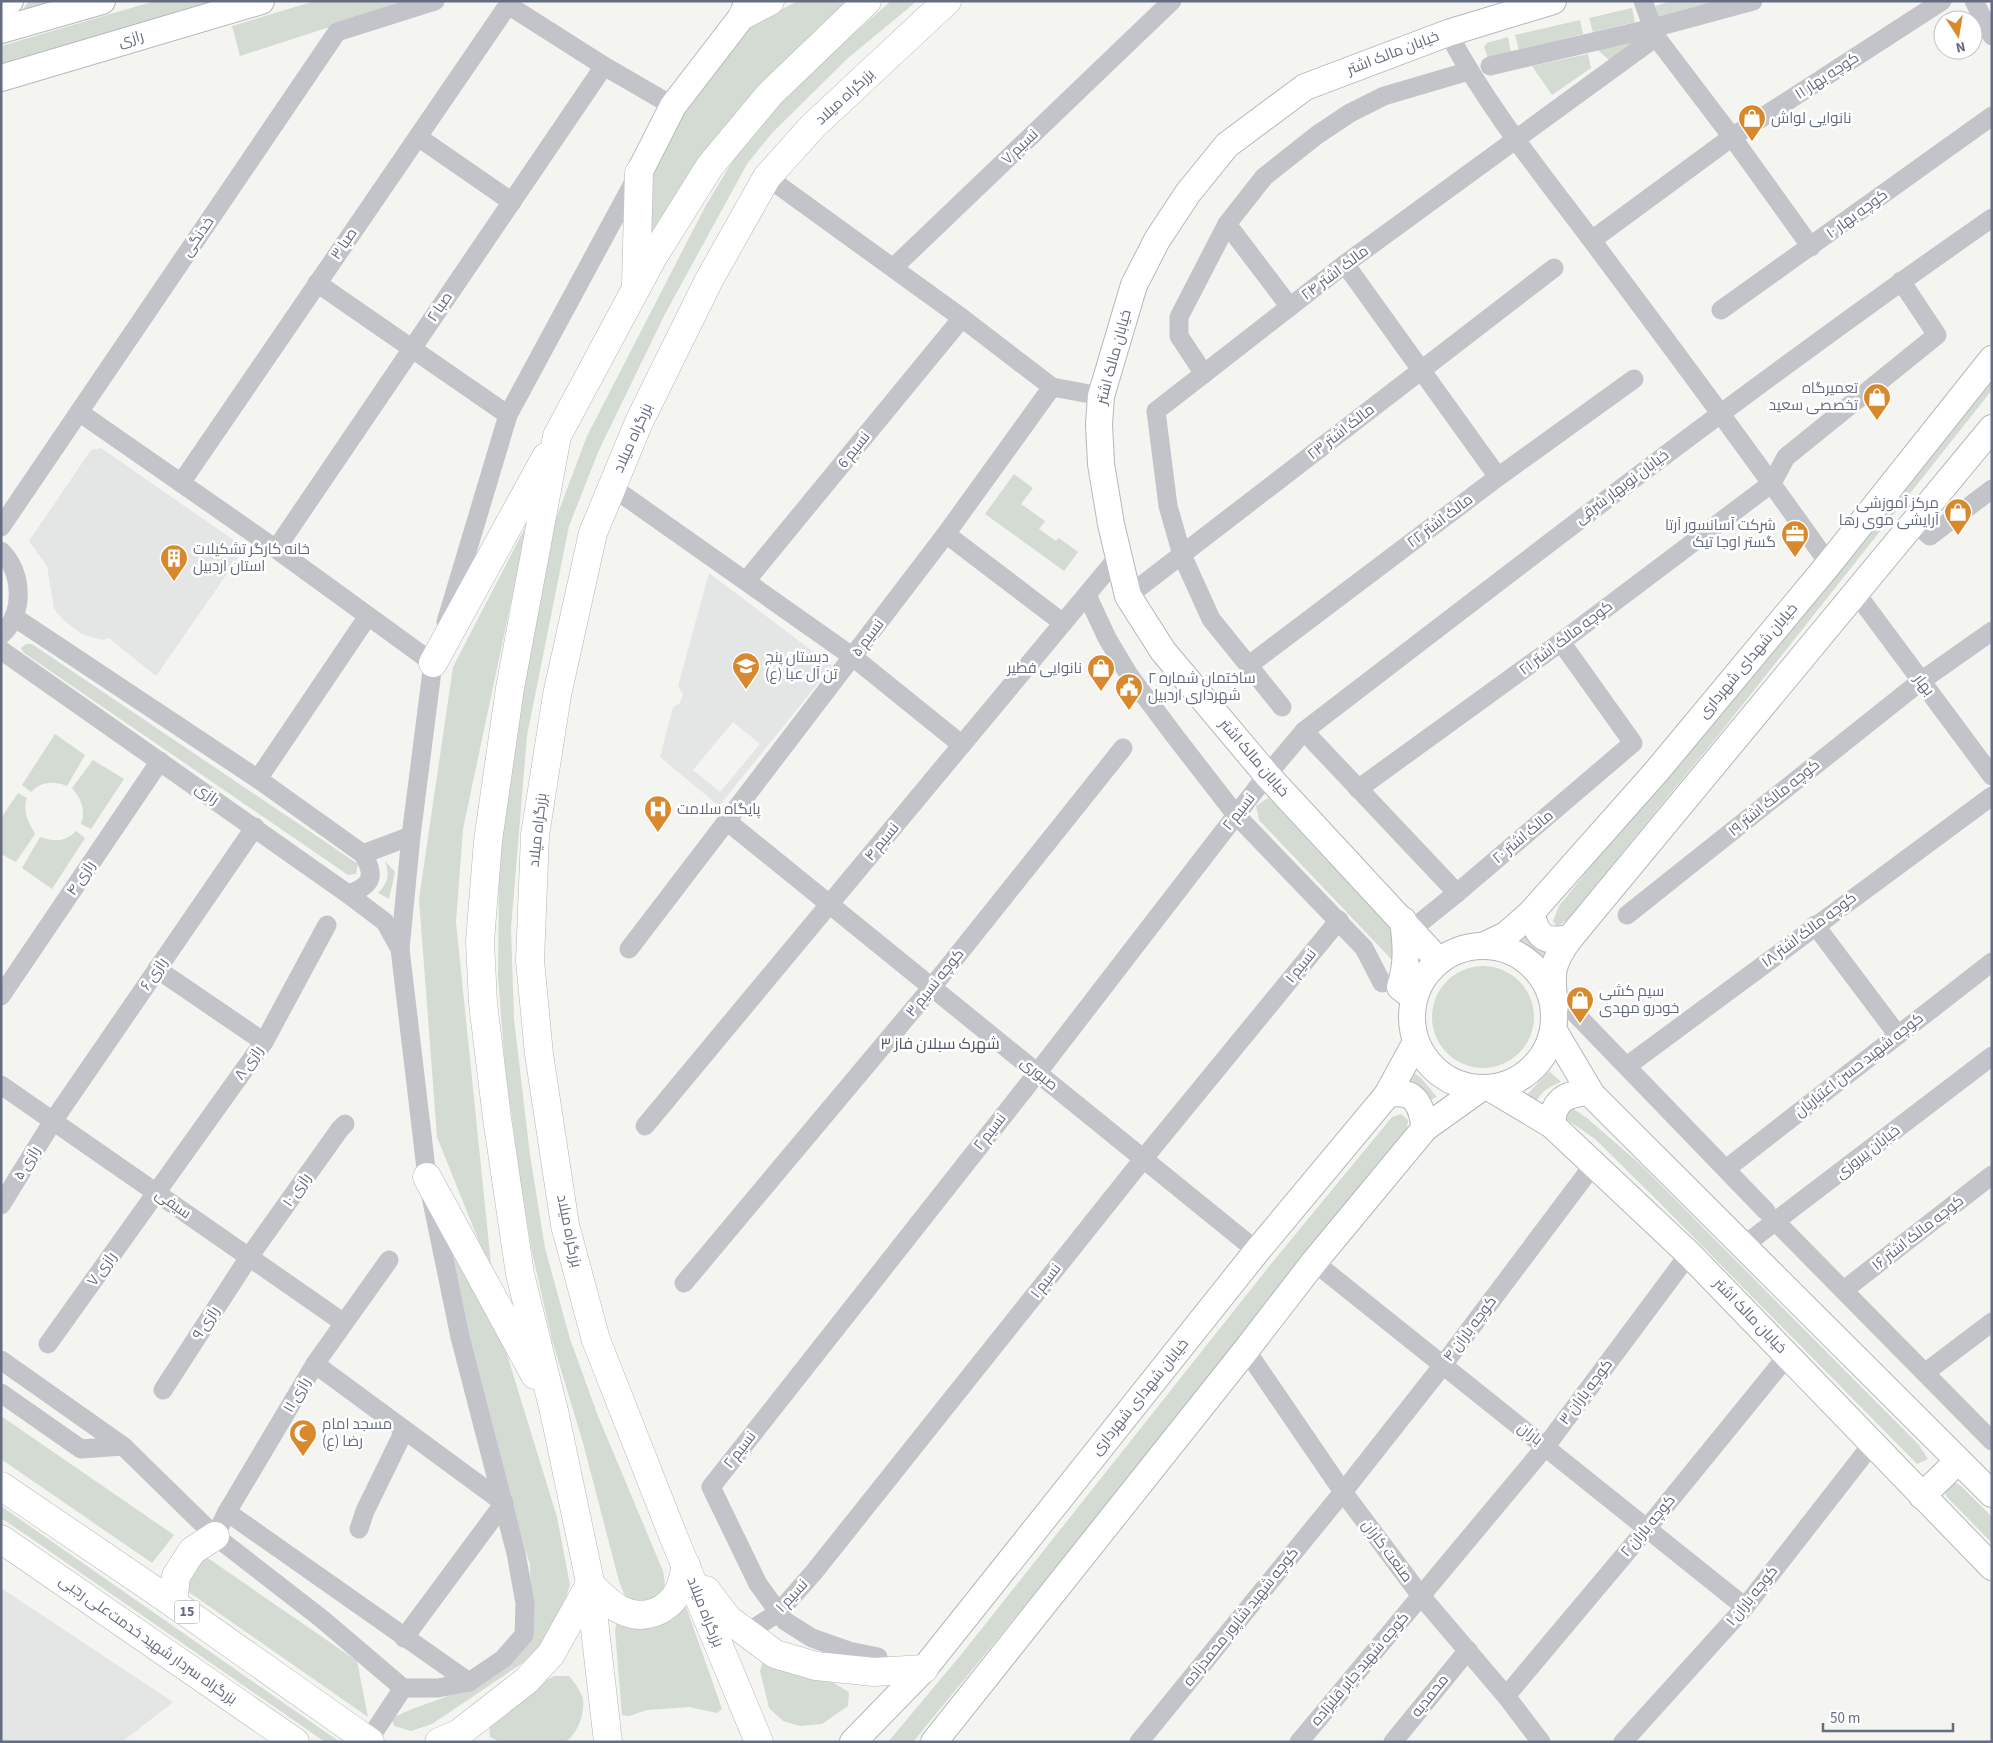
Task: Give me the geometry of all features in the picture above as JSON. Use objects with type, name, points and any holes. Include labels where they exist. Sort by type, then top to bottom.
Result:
[{"type":"highway","points":[[745,8],[770,1]]},
{"type":"highway","points":[[433,663],[653,257],[710,166],[770,94],[867,1]]},
{"type":"highway","name":"بزرگراه میلاد","points":[[759,1742],[596,1340],[565,1225],[538,1054],[530,960],[535,835],[558,695],[593,533],[639,422],[709,280],[767,176],[813,126],[947,1]]},
{"type":"highway","points":[[635,293],[639,173]]},
{"type":"highway","points":[[557,436],[510,688],[488,841],[480,941],[483,1003],[497,1118],[520,1274],[554,1411],[590,1584],[608,1742]]},
{"type":"highway","points":[[428,1177],[554,1411]]},
{"type":"highway","name":"15","points":[[1,1486],[173,1603],[369,1741]]},
{"type":"highway","points":[[173,1603],[176,1576],[192,1551],[215,1536]]},
{"type":"highway","name":"بزرگراه سردار شهید خدمت‌علی رجبی","points":[[1,1539],[295,1742]]},
{"type":"highway","points":[[590,1584],[619,1609],[636,1616],[655,1613],[671,1603],[681,1587],[686,1565]]},
{"type":"highway","points":[[686,1565],[728,1619],[775,1654],[816,1666],[874,1672],[924,1669]]},
{"type":"highway","points":[[439,1742],[458,1734],[532,1674],[551,1654],[590,1584]]},
{"type":"main road","points":[[1,8],[10,1]]},
{"type":"main road","points":[[1,30],[102,1]]},
{"type":"main road","name":"رازی","points":[[1,78],[261,1]]},
{"type":"main road","name":"خیابان مالک اشتر","points":[[1438,961],[1407,925],[1267,775],[1163,651],[1128,596],[1118,557],[1101,464],[1099,424],[1101,396],[1134,285],[1157,240],[1188,193],[1227,145],[1304,87],[1448,32],[1538,3]]},
{"type":"main road","points":[[639,173],[673,106],[745,8]]},
{"type":"main road","name":"خیابان شهدای شهرداری","points":[[1485,945],[1506,935],[1531,913],[1656,772],[1829,564],[1992,359]]},
{"type":"main road","points":[[1992,428],[1558,954],[1551,980],[1560,1015],[1545,1054],[1528,1073],[1509,1084],[1485,1088],[1464,1086],[1444,1077],[1427,1062],[1416,1042],[1412,1020],[1414,998],[1423,978],[1438,961],[1461,949],[1485,945],[1510,950],[1531,963],[1547,982],[1560,1015],[1589,1092],[1992,1494]]},
{"type":"main road","points":[[1531,913],[1536,930],[1542,938],[1552,941],[1570,938]]},
{"type":"main road","points":[[1407,925],[1405,972],[1400,986],[1414,998]]},
{"type":"main road","name":"خیابان شهدای شهرداری","points":[[853,1742],[924,1669],[1257,1251],[1387,1095],[1416,1042]]},
{"type":"main road","points":[[935,1741],[1314,1262],[1425,1128],[1485,1088]]},
{"type":"main road","name":"خیابان مالک اشتر","points":[[1485,1088],[1552,1125],[1594,1164],[1689,1254],[1992,1567]]},
{"type":"main road","points":[[1552,1125],[1555,1108],[1560,1100],[1570,1094],[1589,1092]]},
{"type":"main road","points":[[1387,1095],[1405,1093],[1413,1097],[1419,1104],[1425,1128]]},
{"type":"main road","points":[[1922,1496],[1958,1461]]},
{"type":"street","name":"خدنگی","points":[[1,527],[336,32],[435,1]]},
{"type":"street","name":"نسیم ۷","points":[[893,268],[1172,1]]},
{"type":"street","points":[[1643,1],[1654,32],[1811,247]]},
{"type":"street","points":[[1490,66],[1654,32],[1753,1]]},
{"type":"street","name":"کوچه بهار ۱۱","points":[[1592,240],[1732,137],[1942,1]]},
{"type":"street","points":[[1974,1],[1991,33]]},
{"type":"street","name":"صبا ۳","points":[[181,482],[508,5],[604,66]]},
{"type":"street","points":[[1448,32],[1469,71],[1516,138],[1720,412],[1829,564]]},
{"type":"street","name":"مالک اشتر ۲۴","points":[[1182,555],[1168,506],[1156,411],[1345,264],[1516,138],[1654,32]]},
{"type":"street","points":[[604,66],[673,106]]},
{"type":"street","name":"صبا ۲","points":[[276,549],[604,66]]},
{"type":"street","points":[[1204,374],[1179,336],[1179,317],[1227,224],[1264,177],[1317,135],[1350,113],[1384,96],[1469,71]]},
{"type":"street","name":"کوچه بهار ۱۰","points":[[1721,310],[1992,116]]},
{"type":"street","points":[[418,137],[512,202]]},
{"type":"street","points":[[1,1360],[123,1446],[215,1536],[322,1618],[404,1688],[438,1688],[469,1682],[503,1659],[524,1635],[525,1602],[516,1554],[460,1338],[428,1177],[400,949],[411,836],[433,663],[508,415],[639,173]]},
{"type":"street","points":[[767,176],[962,318],[1052,387],[1101,396]]},
{"type":"street","name":"خیابان نوبهار شرقی","points":[[1267,775],[1304,731],[1720,412],[1901,281],[1992,218]]},
{"type":"street","points":[[1227,224],[1290,307]]},
{"type":"street","points":[[1345,264],[1498,477]]},
{"type":"street","name":"مالک اشتر ۲۳","points":[[1128,596],[1554,268]]},
{"type":"street","points":[[1772,483],[1786,456],[1938,335],[1901,281]]},
{"type":"street","points":[[317,283],[508,415]]},
{"type":"street","name":"نسیم 6","points":[[746,581],[962,318]]},
{"type":"street","name":"مالک اشتر ۲۲","points":[[1248,665],[1498,477],[1634,379]]},
{"type":"street","name":"نسیم ۵","points":[[629,949],[728,822],[946,534],[1052,387]]},
{"type":"street","points":[[79,412],[276,549],[433,663]]},
{"type":"street","name":"کوچه مالک اشتر ۲۱","points":[[1358,789],[1562,642],[1772,483]]},
{"type":"street","points":[[612,487],[853,657],[962,745]]},
{"type":"street","points":[[1914,522],[1930,536],[1992,489]]},
{"type":"street","points":[[946,534],[1063,623]]},
{"type":"street","points":[[1,551],[7,556],[16,575],[19,596],[14,617],[1,635]]},
{"type":"street","points":[[1182,555],[1211,619],[1282,707]]},
{"type":"street","name":"نسیم ۴","points":[[645,1126],[1118,557]]},
{"type":"street","name":"بهار","points":[[1856,593],[1992,776]]},
{"type":"street","points":[[1086,594],[1107,638],[1129,675],[1236,815],[1364,948],[1382,983]]},
{"type":"street","points":[[258,779],[368,616]]},
{"type":"street","points":[[14,617],[258,779],[364,854],[369,863],[371,877],[367,885],[360,890],[348,894]]},
{"type":"street","name":"کوچه مالک اشتر ۱۹","points":[[1627,915],[1921,681],[1992,630]]},
{"type":"street","name":"مالک اشتر ۲۰","points":[[1407,925],[1457,893],[1633,743],[1562,642]]},
{"type":"street","name":"رازی","points":[[1,650],[348,894],[385,922],[400,949]]},
{"type":"street","points":[[1304,731],[1457,893]]},
{"type":"street","name":"کوچه نسیم ۳","points":[[684,1283],[932,987],[1123,748]]},
{"type":"street","name":"رازی ۴","points":[[1,996],[160,761]]},
{"type":"street","name":"نسیم ۲","points":[[778,1613],[758,1584],[711,1487],[1038,1072],[1267,775]]},
{"type":"street","name":"کوچه مالک اشتر ۱۸","points":[[1627,1066],[1815,925],[1992,796]]},
{"type":"street","name":"صبوری","points":[[728,822],[1257,1251]]},
{"type":"street","name":"رازی ۶","points":[[53,1120],[254,827]]},
{"type":"street","points":[[364,854],[411,836]]},
{"type":"street","name":"نسیم ۱","points":[[746,1633],[778,1613],[814,1572],[1144,1158],[1339,920]]},
{"type":"street","name":"رازی ۸","points":[[157,1193],[264,1042],[327,925]]},
{"type":"street","points":[[1815,925],[1897,1034]]},
{"type":"street","name":"کوچه شهید حسن اعتباریان","points":[[1726,1169],[1897,1034],[1992,962]]},
{"type":"street","points":[[157,969],[264,1042]]},
{"type":"street","points":[[1560,1015],[1627,1066],[1771,1217],[1992,1441]]},
{"type":"street","name":"خیابان پیروزی","points":[[1743,1246],[1771,1217],[1992,1056]]},
{"type":"street","name":"سیفی","points":[[1,1084],[344,1323]]},
{"type":"street","name":"رازی ۵","points":[[1,1205],[53,1120]]},
{"type":"street","name":"رازی ۱۰","points":[[249,1257],[346,1124]]},
{"type":"street","name":"کوچه باران ۴","points":[[1343,1492],[1443,1365],[1594,1164]]},
{"type":"street","name":"کوچه مالک اشتر ۱۶","points":[[1844,1290],[1992,1175]]},
{"type":"street","name":"رازی ۷","points":[[48,1344],[157,1193]]},
{"type":"street","name":"کوچه باران ۳","points":[[1421,1596],[1546,1446],[1689,1254]]},
{"type":"street","name":"رازی ۹","points":[[163,1390],[249,1257]]},
{"type":"street","name":"رازی ۱۱","points":[[215,1536],[227,1512],[315,1364],[389,1260]]},
{"type":"street","name":"باران","points":[[1314,1262],[1648,1527],[1745,1607]]},
{"type":"street","points":[[1926,1372],[1992,1322]]},
{"type":"street","name":"صنعت کاران","points":[[1246,1350],[1343,1492],[1421,1596],[1506,1696],[1538,1741]]},
{"type":"street","name":"کوچه باران ۲","points":[[1506,1696],[1648,1527],[1788,1355]]},
{"type":"street","points":[[315,1364],[504,1503]]},
{"type":"street","points":[[1,1393],[81,1449],[123,1446]]},
{"type":"street","points":[[359,1529],[365,1511],[404,1431]]},
{"type":"street","name":"کوچه باران ۱","points":[[1623,1742],[1745,1607],[1872,1444]]},
{"type":"street","name":"کوچه شهید شاپور محمدزاده","points":[[1139,1742],[1343,1492]]},
{"type":"street","points":[[404,1638],[504,1503]]},
{"type":"street","points":[[227,1512],[469,1682]]},
{"type":"street","name":"کوچه شهید جابر قلیزاده","points":[[1300,1742],[1421,1596]]},
{"type":"street","points":[[778,1613],[785,1621],[812,1638],[848,1652],[878,1657]]},
{"type":"street","name":"محمدیه","points":[[1393,1742],[1468,1650]]},
{"type":"street","points":[[369,1741],[404,1688]]},
{"type":"shaded area","points":[[29,1],[61,1],[20,14]]},
{"type":"shaded area","points":[[155,1],[221,1],[1,65],[1,46]]},
{"type":"shaded area","points":[[315,1],[410,1],[240,56],[232,26]]},
{"type":"shaded area","points":[[798,1],[851,1],[727,124],[648,240],[649,181],[682,114],[748,26]]},
{"type":"shaded area","points":[[891,1],[917,1],[848,58],[772,133],[747,164],[665,314],[599,450],[569,526],[527,736],[511,928],[514,1019],[530,1155],[545,1248],[570,1339],[598,1416],[663,1571],[664,1588],[660,1597],[649,1602],[633,1605],[624,1594],[619,1581],[583,1443],[552,1340],[532,1252],[520,1179],[505,1066],[498,977],[499,872],[506,780],[555,521],[587,436],[706,205],[735,157],[772,112],[835,50]]},
{"type":"shaded area","points":[[1671,1],[1727,1],[1659,19],[1655,6]]},
{"type":"shaded area","points":[[1632,8],[1635,22],[1593,32],[1589,18]]},
{"type":"shaded area","points":[[1580,20],[1583,34],[1519,50],[1515,35]]},
{"type":"shaded area","points":[[1508,37],[1511,52],[1488,58],[1484,47],[1487,43]]},
{"type":"shaded area","points":[[1637,40],[1611,62],[1598,50]]},
{"type":"shaded area","points":[[1588,54],[1591,68],[1552,95],[1532,66]]},
{"type":"shaded area","points":[[1992,368],[1992,390],[1721,732],[1567,920],[1557,927],[1553,921],[1559,906]]},
{"type":"shaded area","points":[[101,448],[245,548],[156,676],[109,638],[102,640],[82,634],[63,620],[54,609],[47,566],[29,541],[91,450]]},
{"type":"shaded area","points":[[1014,474],[1033,488],[1021,504],[1045,521],[1039,529],[1056,541],[1059,538],[1078,552],[1064,571],[985,514]]},
{"type":"shaded area","points":[[528,522],[463,829],[456,922],[492,1274],[437,1137],[419,899],[453,667]]},
{"type":"shaded area","name":"دبستان پنج تن آل عبا (ع)","points":[[709,573],[832,666],[719,806],[660,757],[673,707],[680,703],[683,694],[678,686]],"holes":[[[733,722],[760,744],[720,792],[693,770]]]},
{"type":"shaded area","points":[[26,644],[32,644],[358,864],[356,874],[348,875],[24,653],[21,648]]},
{"type":"shaded area","points":[[55,734],[85,755],[67,786],[48,783],[35,788],[31,792],[22,785]]},
{"type":"shaded area","points":[[93,760],[124,779],[91,829],[81,824],[82,804],[72,788]]},
{"type":"shaded area","points":[[18,793],[27,798],[25,808],[35,834],[16,862],[1,854],[1,818]]},
{"type":"shaded area","points":[[1268,798],[1276,803],[1384,920],[1401,946],[1401,957],[1392,960],[1259,820],[1256,806]]},
{"type":"shaded area","points":[[76,831],[85,838],[52,889],[22,868],[40,837],[59,840],[72,835]]},
{"type":"shaded area","points":[[385,861],[395,872],[389,899],[378,893],[387,879]]},
{"type":"shaded area","points":[[1526,932],[1551,953],[1546,963],[1514,938]]},
{"type":"shaded area","points":[[1483,966],[1503,970],[1519,981],[1530,997],[1534,1017],[1530,1037],[1519,1053],[1503,1064],[1483,1068],[1463,1064],[1447,1053],[1436,1037],[1432,1017],[1436,997],[1447,981],[1463,970]]},
{"type":"shaded area","points":[[1406,1067],[1421,1078],[1437,1097],[1424,1102],[1404,1085]]},
{"type":"shaded area","points":[[1549,1071],[1561,1082],[1544,1091],[1538,1098],[1534,1108],[1522,1100]]},
{"type":"shaded area","points":[[1569,1106],[1587,1118],[1641,1165],[1919,1445],[1928,1459],[1917,1464],[1595,1139],[1563,1117]]},
{"type":"shaded area","points":[[1401,1114],[1408,1120],[1407,1129],[1376,1165],[1143,1461],[913,1742],[888,1742],[960,1656],[1271,1264],[1392,1117]]},
{"type":"shaded area","points":[[442,1225],[505,1348],[557,1517],[570,1585],[558,1622],[539,1652],[432,1724],[411,1731],[394,1726],[392,1718],[476,1686],[532,1634],[530,1565],[490,1429]]},
{"type":"shaded area","points":[[1,1416],[174,1535],[152,1563],[1,1459]]},
{"type":"shaded area","points":[[1950,1483],[1956,1483],[1961,1486],[1992,1517],[1992,1543],[1947,1497],[1944,1491]]},
{"type":"shaded area","points":[[1,1506],[340,1742],[325,1742],[1,1518]]},
{"type":"shaded area","points":[[202,1554],[357,1661],[368,1717],[180,1586]]},
{"type":"shaded area","points":[[1,1588],[173,1702],[122,1742],[1,1742]]},
{"type":"shaded area","points":[[683,1598],[722,1709],[717,1713],[689,1707],[647,1710],[629,1716],[622,1715],[615,1631],[618,1615]]},
{"type":"shaded area","points":[[763,1661],[825,1678],[849,1692],[848,1706],[822,1724],[800,1726],[783,1721],[769,1708],[760,1671]]},
{"type":"shaded area","points":[[554,1676],[569,1676],[578,1687],[582,1697],[583,1711],[581,1718],[576,1730],[569,1739],[564,1742],[500,1742],[490,1737],[490,1727],[494,1717],[502,1708],[522,1692]]},
{"type":"place","name":"نانوایی لواش","points":[[1752,142]]},
{"type":"place","name":"تعمیرگاه تخصصی سعید","points":[[1877,421]]},
{"type":"place","name":"مرکز آموزشی آرایشی موی رها","points":[[1958,536]]},
{"type":"place","name":"شرکت آسانسور آرتا گستر اوجا تیک","points":[[1795,558]]},
{"type":"place","name":"خانه کارگر تشکیلات استان اردبیل","points":[[174,582]]},
{"type":"place","name":"دبستان پنج تن آل عبا (ع)","points":[[746,690]]},
{"type":"place","name":"نانوایی فطیر","points":[[1101,692]]},
{"type":"place","name":"ساختمان شماره ۲ شهرداری اردبیل","points":[[1129,711]]},
{"type":"place","name":"پایگاه سلامت","points":[[658,833]]},
{"type":"place","name":"سیم کشی خودرو مهدی","points":[[1580,1024]]},
{"type":"place","name":"مسجد امام رضا (ع)","points":[[303,1457]]},
{"type":"district","name":"شهرک سبلان فاز ۳","points":[[940,1044]]}]
